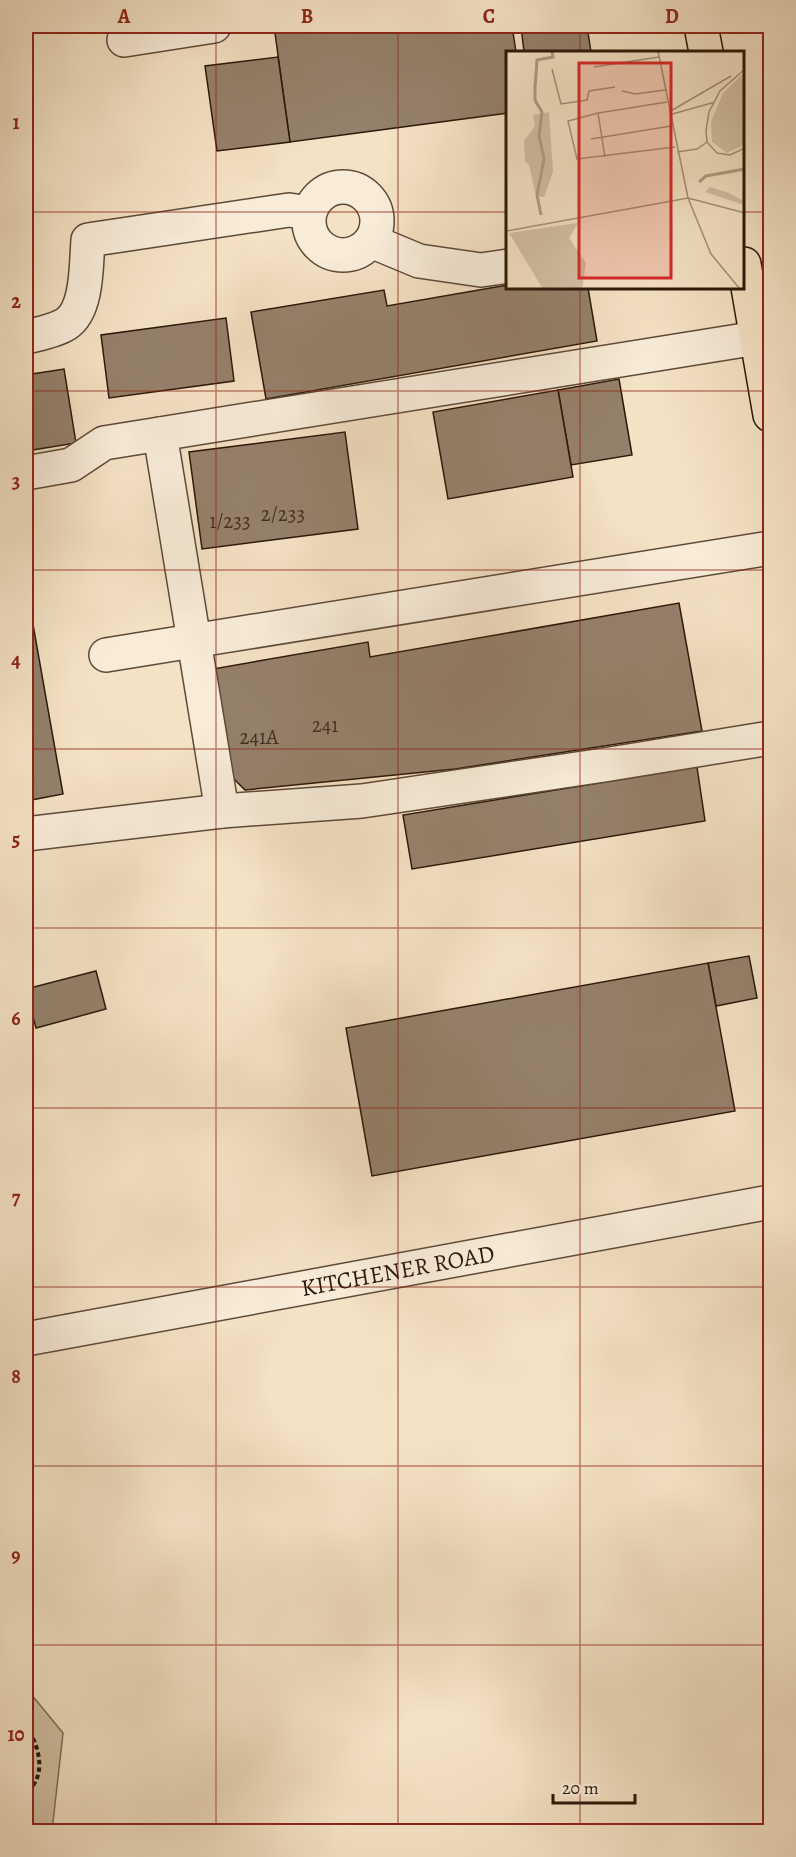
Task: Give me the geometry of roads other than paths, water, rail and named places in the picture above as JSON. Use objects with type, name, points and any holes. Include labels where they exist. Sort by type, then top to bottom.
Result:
[{"type":"main road","points":[[701,26],[706,51]]},
{"type":"main road","points":[[745,270],[771,415]]},
{"type":"street","points":[[124,40],[214,26]]},
{"type":"street","points":[[345,187],[357,190],[374,206],[377,218],[376,230],[371,241],[363,249],[340,256],[319,246],[312,237],[308,225],[309,213],[314,202],[334,188],[345,187]]},
{"type":"street","points":[[26,337],[65,325],[74,318],[82,300],[88,240],[289,210],[309,213]]},
{"type":"street","points":[[371,241],[419,261],[481,270],[506,266]]},
{"type":"street","points":[[26,473],[71,465],[104,443],[757,338]]},
{"type":"street","points":[[160,434],[222,811]]},
{"type":"street","points":[[106,655],[771,548]]},
{"type":"street","points":[[26,834],[222,811],[362,801],[771,738]]},
{"type":"street","name":"KITCHENER ROAD","points":[[26,1339],[771,1202]]}]
